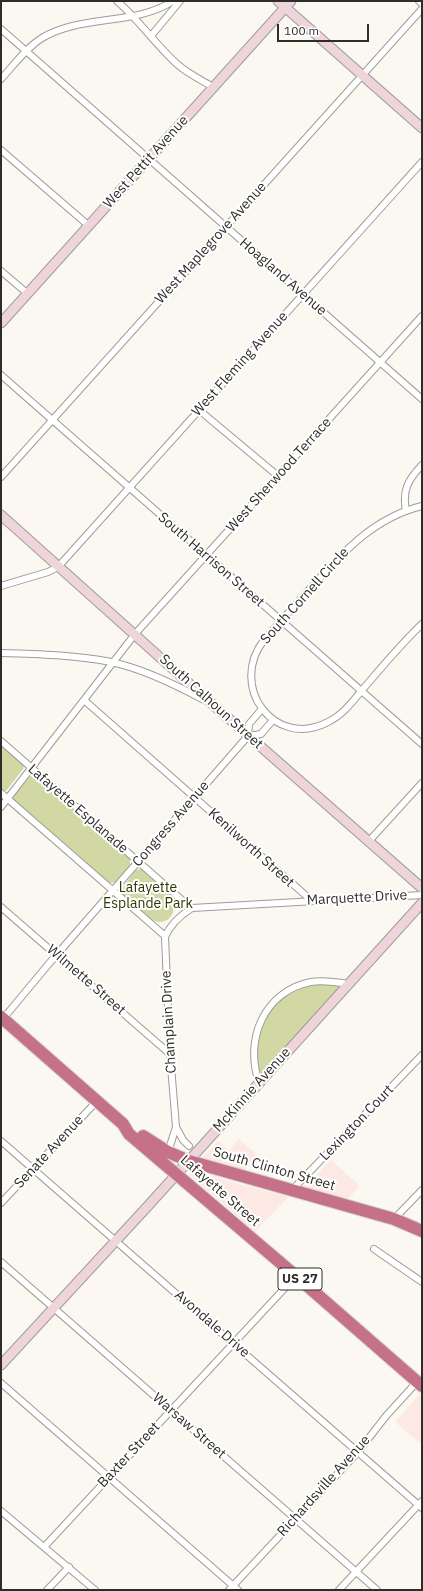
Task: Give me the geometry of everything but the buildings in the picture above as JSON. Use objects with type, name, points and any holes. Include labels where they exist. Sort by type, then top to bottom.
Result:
[{"type":"highway","name":"Lafayette Street","points":[[2,1019],[123,1124],[129,1134],[177,1173],[420,1384]]},
{"type":"highway","name":"South Clinton Street","points":[[123,1124],[168,1152],[189,1160],[394,1219],[422,1231]]},
{"type":"street","points":[[117,1],[133,15],[178,65],[213,87]]},
{"type":"street","points":[[1,79],[26,51],[43,38],[71,26],[149,12],[173,1]]},
{"type":"street","points":[[151,36],[180,1]]},
{"type":"street","points":[[278,1],[288,4],[362,76],[422,128]]},
{"type":"street","points":[[419,1],[422,4]]},
{"type":"street","name":"West Pettit Avenue","points":[[1,323],[288,4]]},
{"type":"street","name":"West Maplegrove Avenue","points":[[1,477],[422,9]]},
{"type":"street","name":"Hoagland Avenue","points":[[1,29],[148,160],[422,399]]},
{"type":"street","points":[[1,150],[88,225]]},
{"type":"street","name":"West Fleming Avenue","points":[[58,567],[422,162]]},
{"type":"street","points":[[1,271],[28,294]]},
{"type":"street","name":"West Sherwood Terrace","points":[[1,807],[135,634],[422,316]]},
{"type":"street","name":"South Harrison Street","points":[[1,375],[422,744]]},
{"type":"street","points":[[199,410],[278,476]]},
{"type":"street","points":[[406,511],[403,496],[409,483],[422,465]]},
{"type":"street","name":"South Cornell Circle","points":[[273,720],[262,709],[253,692],[250,678],[252,665],[260,645],[352,544],[375,526],[406,511],[422,506]]},
{"type":"street","name":"South Calhoun Street","points":[[1,515],[248,736],[370,840],[422,888]]},
{"type":"street","points":[[1,586],[48,572],[58,567]]},
{"type":"street","points":[[262,709],[249,724],[248,736],[260,734],[273,720],[294,727],[318,727],[340,714],[422,624]]},
{"type":"street","points":[[1,653],[65,656],[113,662],[175,684],[211,703]]},
{"type":"street","points":[[175,684],[181,676]]},
{"type":"street","name":"Kenilworth Street","points":[[84,700],[310,900]]},
{"type":"street","name":"Congress Avenue","points":[[2,1019],[56,955],[248,736]]},
{"type":"street","name":"Lafayette Esplanade","points":[[1,741],[191,908]]},
{"type":"street","points":[[370,840],[422,783]]},
{"type":"street","points":[[1,793],[165,936],[176,920],[191,908]]},
{"type":"street","name":"Marquette Drive","points":[[191,908],[310,900],[422,895]]},
{"type":"street","name":"McKinnie Avenue","points":[[1,1365],[116,1241],[422,902]]},
{"type":"street","name":"Wilmette Street","points":[[1,907],[170,1054]]},
{"type":"street","name":"Champlain Drive","points":[[165,936],[170,1054],[176,1126],[183,1140],[189,1146]]},
{"type":"street","points":[[258,1082],[254,1070],[253,1056],[255,1037],[263,1017],[276,1000],[294,988],[311,982],[336,982],[348,984]]},
{"type":"street","name":"Lexington Court","points":[[292,1190],[422,1055]]},
{"type":"street","name":"Senate Avenue","points":[[1,1203],[97,1101]]},
{"type":"street","name":"Champlain Drive","points":[[168,1152],[176,1126]]},
{"type":"street","name":"Avondale Drive","points":[[1,1141],[358,1452],[421,1504]]},
{"type":"street","points":[[394,1219],[422,1190]]},
{"type":"street","points":[[374,1249],[422,1282]]},
{"type":"street","name":"Warsaw Street","points":[[1,1262],[377,1590]]},
{"type":"street","name":"Baxter Street","points":[[45,1546],[296,1276]]},
{"type":"street","points":[[1,1383],[233,1589]]},
{"type":"street","name":"Richardsville Avenue","points":[[233,1589],[295,1518],[358,1452],[386,1416],[420,1384]]},
{"type":"street","points":[[339,1590],[421,1504]]},
{"type":"street","points":[[1,1511],[45,1546],[95,1590]]},
{"type":"street","points":[[47,1590],[69,1567]]},
{"type":"shaded area","points":[[239,1139],[257,1155],[244,1171],[204,1160],[203,1157],[218,1141],[229,1151]]},
{"type":"shaded area","points":[[331,1160],[360,1186],[348,1199],[307,1189],[306,1187]]},
{"type":"shaded area","points":[[190,1172],[195,1172],[288,1197],[255,1232],[189,1174]]},
{"type":"shaded area","points":[[420,1394],[422,1396],[422,1445],[395,1422]]},
{"type":"green space","points":[[1,745],[22,763],[24,768],[6,791],[1,790]]},
{"type":"green space","name":"Lafayette Esplande Park","points":[[32,774],[36,775],[130,858],[130,865],[116,882],[108,883],[16,803],[13,799],[14,795]]},
{"type":"green space","name":"Lafayette Esplande Park","points":[[141,869],[174,898],[173,913],[169,919],[159,922],[149,918],[128,901],[120,891],[136,870]]},
{"type":"green space","points":[[325,984],[338,986],[339,989],[262,1073],[259,1073],[257,1056],[258,1039],[270,1012],[280,1001],[292,993],[307,987]]}]
